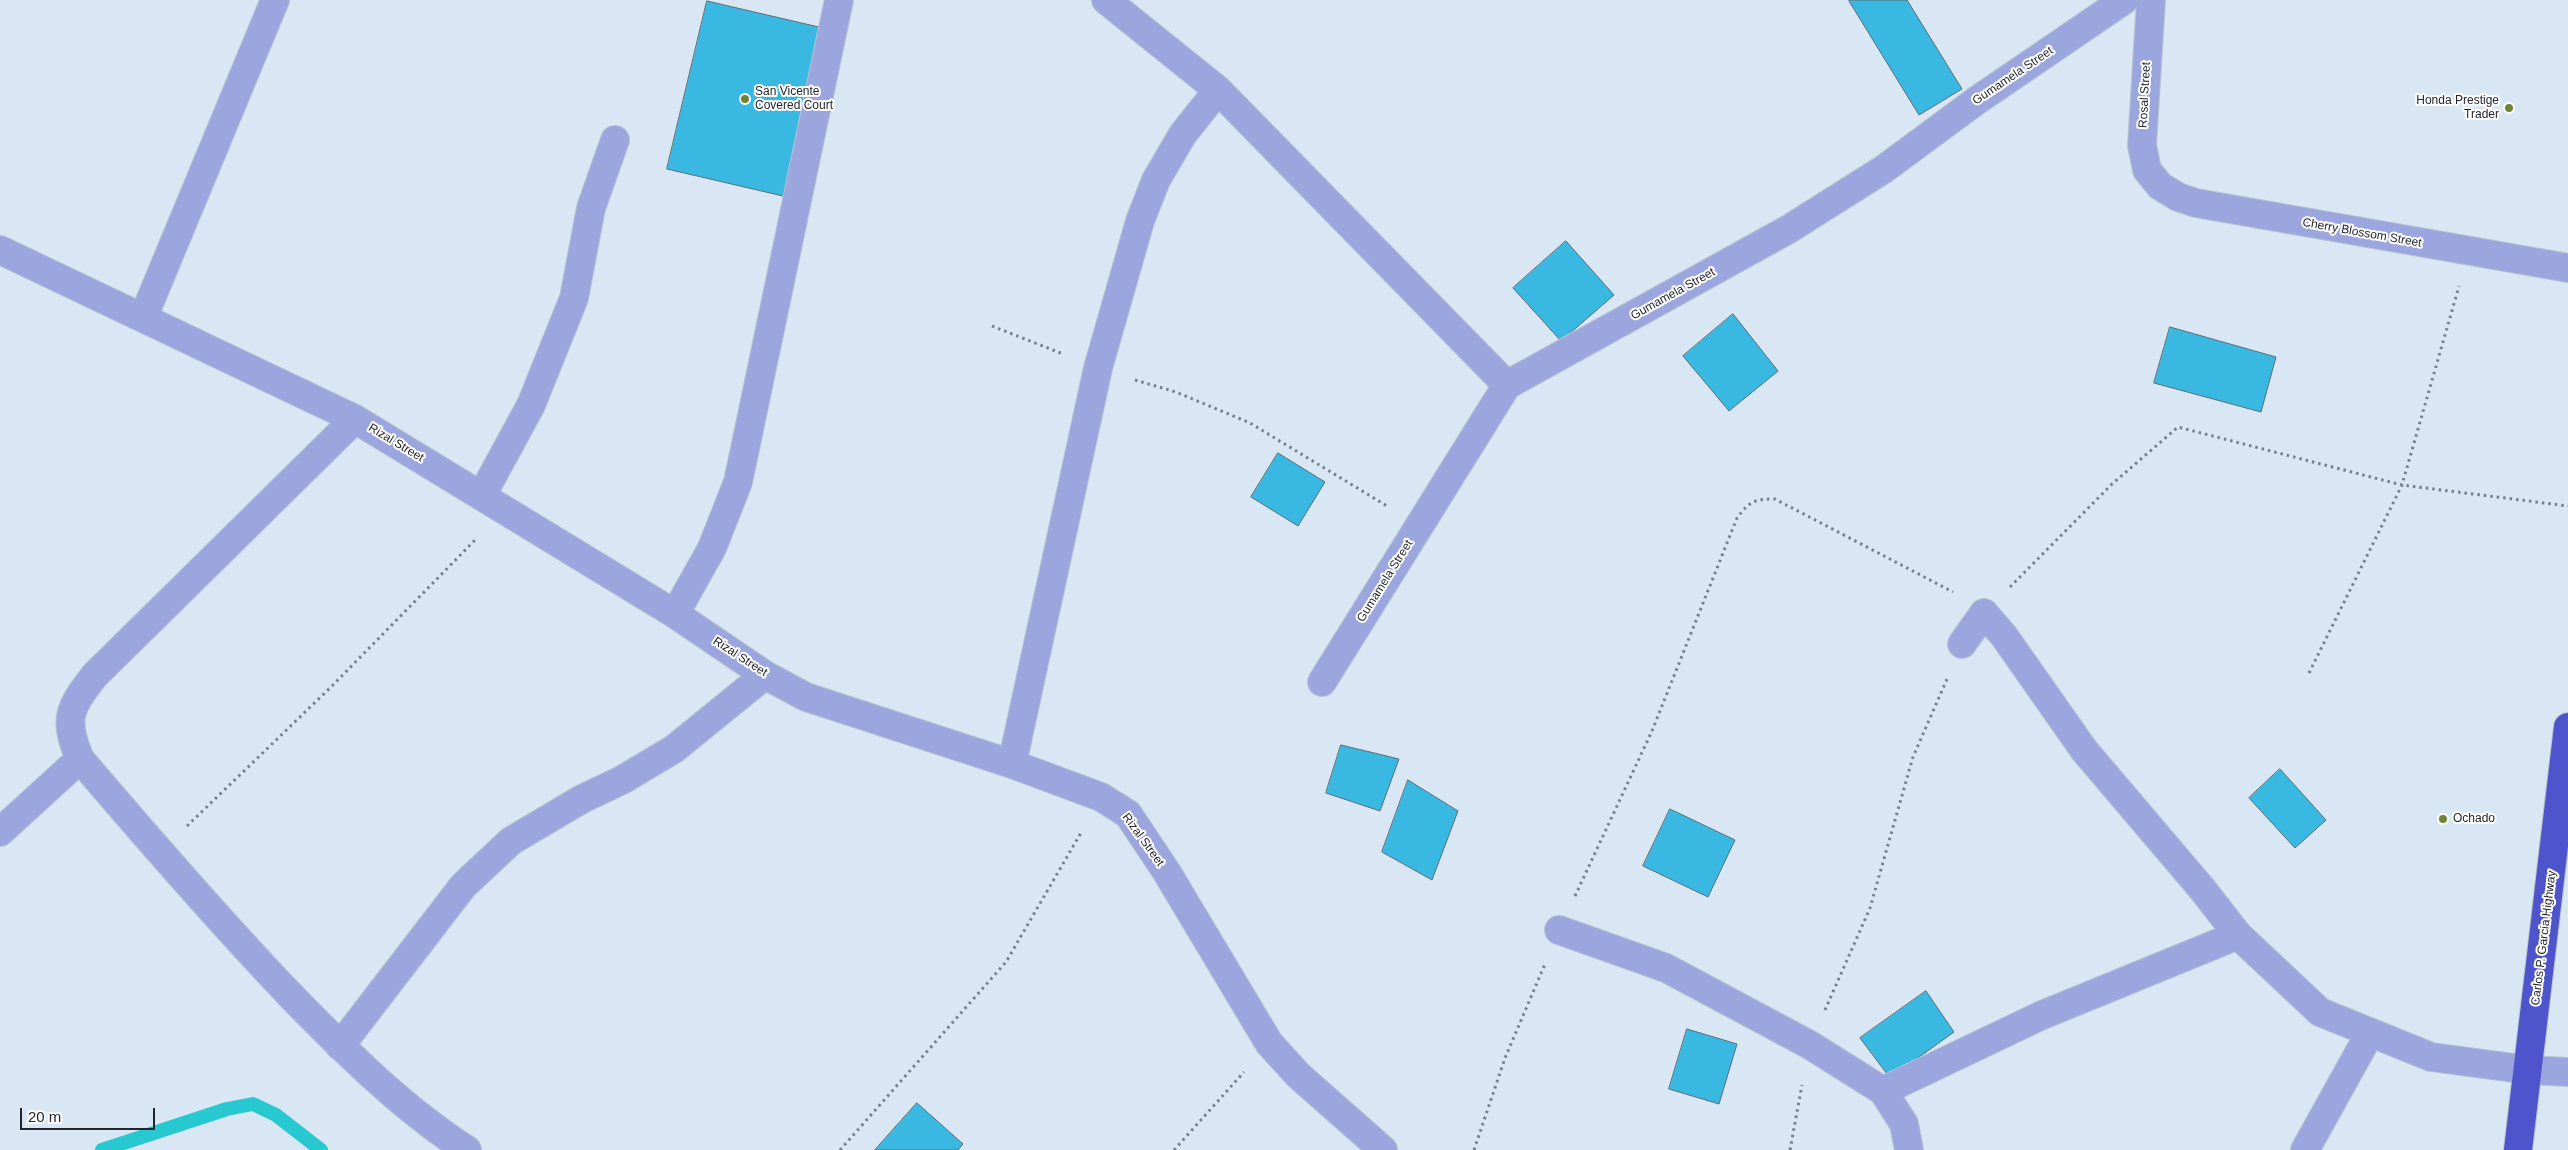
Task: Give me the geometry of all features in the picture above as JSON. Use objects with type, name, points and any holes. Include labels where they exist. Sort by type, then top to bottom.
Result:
[{"type":"highway","name":"Carlos P. Garcia Highway","points":[[2518,1150],[2529,1070],[2568,726]]},
{"type":"street","points":[[143,318],[275,0]]},
{"type":"street","points":[[675,614],[712,548],[738,482],[839,0]]},
{"type":"street","points":[[1106,0],[1218,90],[1507,385]]},
{"type":"street","name":"Gumamela Street","points":[[1322,682],[1507,385],[1789,229],[1884,169],[1976,101],[2124,0]]},
{"type":"street","name":"Rosal Street","points":[[2151,0],[2142,145],[2147,170],[2160,186]]},
{"type":"street","points":[[1012,764],[1098,368],[1140,221],[1156,180],[1183,134],[1218,90]]},
{"type":"street","points":[[482,494],[532,405],[574,298],[591,208],[615,140]]},
{"type":"street","name":"Cherry Blossom Street","points":[[2160,186],[2178,197],[2196,203],[2469,253],[2568,268]]},
{"type":"street","name":"Rizal Street","points":[[0,250],[355,419],[482,494],[675,614],[766,675],[806,697],[1012,764],[1102,797],[1128,814],[1166,871],[1269,1043],[1298,1075],[1383,1150]]},
{"type":"street","points":[[355,419],[95,675],[76,699],[69,721],[72,740],[80,759],[233,936],[340,1046],[435,1130],[467,1150]]},
{"type":"street","points":[[1962,644],[1984,613],[2004,636],[2084,750],[2203,890],[2238,935],[2320,1012],[2370,1034],[2431,1057],[2529,1070],[2568,1072]]},
{"type":"street","points":[[340,1046],[463,886],[511,841],[582,799],[622,780],[674,749],[766,675]]},
{"type":"street","points":[[0,832],[80,759]]},
{"type":"street","points":[[1559,930],[1666,968],[1810,1045],[1883,1091],[1904,1124],[1909,1150]]},
{"type":"street","points":[[1883,1091],[2040,1016],[2238,935]]},
{"type":"street","points":[[2305,1150],[2370,1034]]},
{"type":"path","points":[[2308,673],[2402,485],[2469,253]]},
{"type":"path","points":[[992,326],[1098,368],[1176,392],[1250,423],[1420,526]]},
{"type":"path","points":[[1474,1150],[1505,1058],[1559,930],[1652,731],[1737,518],[1748,504],[1759,499],[1775,499],[1953,591],[1984,613],[2111,485],[2178,427],[2402,485],[2568,506]]},
{"type":"path","points":[[159,852],[332,687],[506,509]]},
{"type":"path","points":[[1790,1150],[1810,1045],[1870,908],[1913,757],[1962,644]]},
{"type":"path","points":[[840,1150],[1006,962],[1102,797]]},
{"type":"path","points":[[1174,1150],[1269,1043]]},
{"type":"building","points":[[1907,0],[1962,89],[1919,115],[1849,1]]},
{"type":"building","name":"San Vicente Covered Court","points":[[707,1],[823,28],[783,196],[667,169]]},
{"type":"building","points":[[1566,241],[1614,295],[1561,341],[1513,288]]},
{"type":"building","points":[[1733,314],[1778,371],[1729,411],[1683,356]]},
{"type":"building","points":[[2170,327],[2276,357],[2261,412],[2154,383]]},
{"type":"building","points":[[1278,453],[1325,482],[1298,526],[1251,497]]},
{"type":"building","points":[[1341,745],[1399,759],[1380,811],[1326,793]]},
{"type":"building","points":[[2280,769],[2326,820],[2295,848],[2249,798]]},
{"type":"building","points":[[1408,780],[1458,811],[1432,880],[1382,852]]},
{"type":"building","points":[[1670,809],[1735,840],[1708,897],[1643,866]]},
{"type":"building","points":[[1926,991],[1954,1032],[1890,1078],[1860,1038]]},
{"type":"building","points":[[1687,1029],[1737,1044],[1719,1104],[1669,1089]]},
{"type":"building","points":[[917,1103],[963,1144],[958,1150],[875,1150]]},
{"type":"waterway","points":[[102,1150],[227,1109],[253,1104],[276,1115],[321,1150]]},
{"type":"place","name":"San Vicente Covered Court","points":[[745,99]]},
{"type":"place","name":"Honda Prestige Trader","points":[[2509,108]]},
{"type":"place","name":"Ochado","points":[[2443,819]]}]
